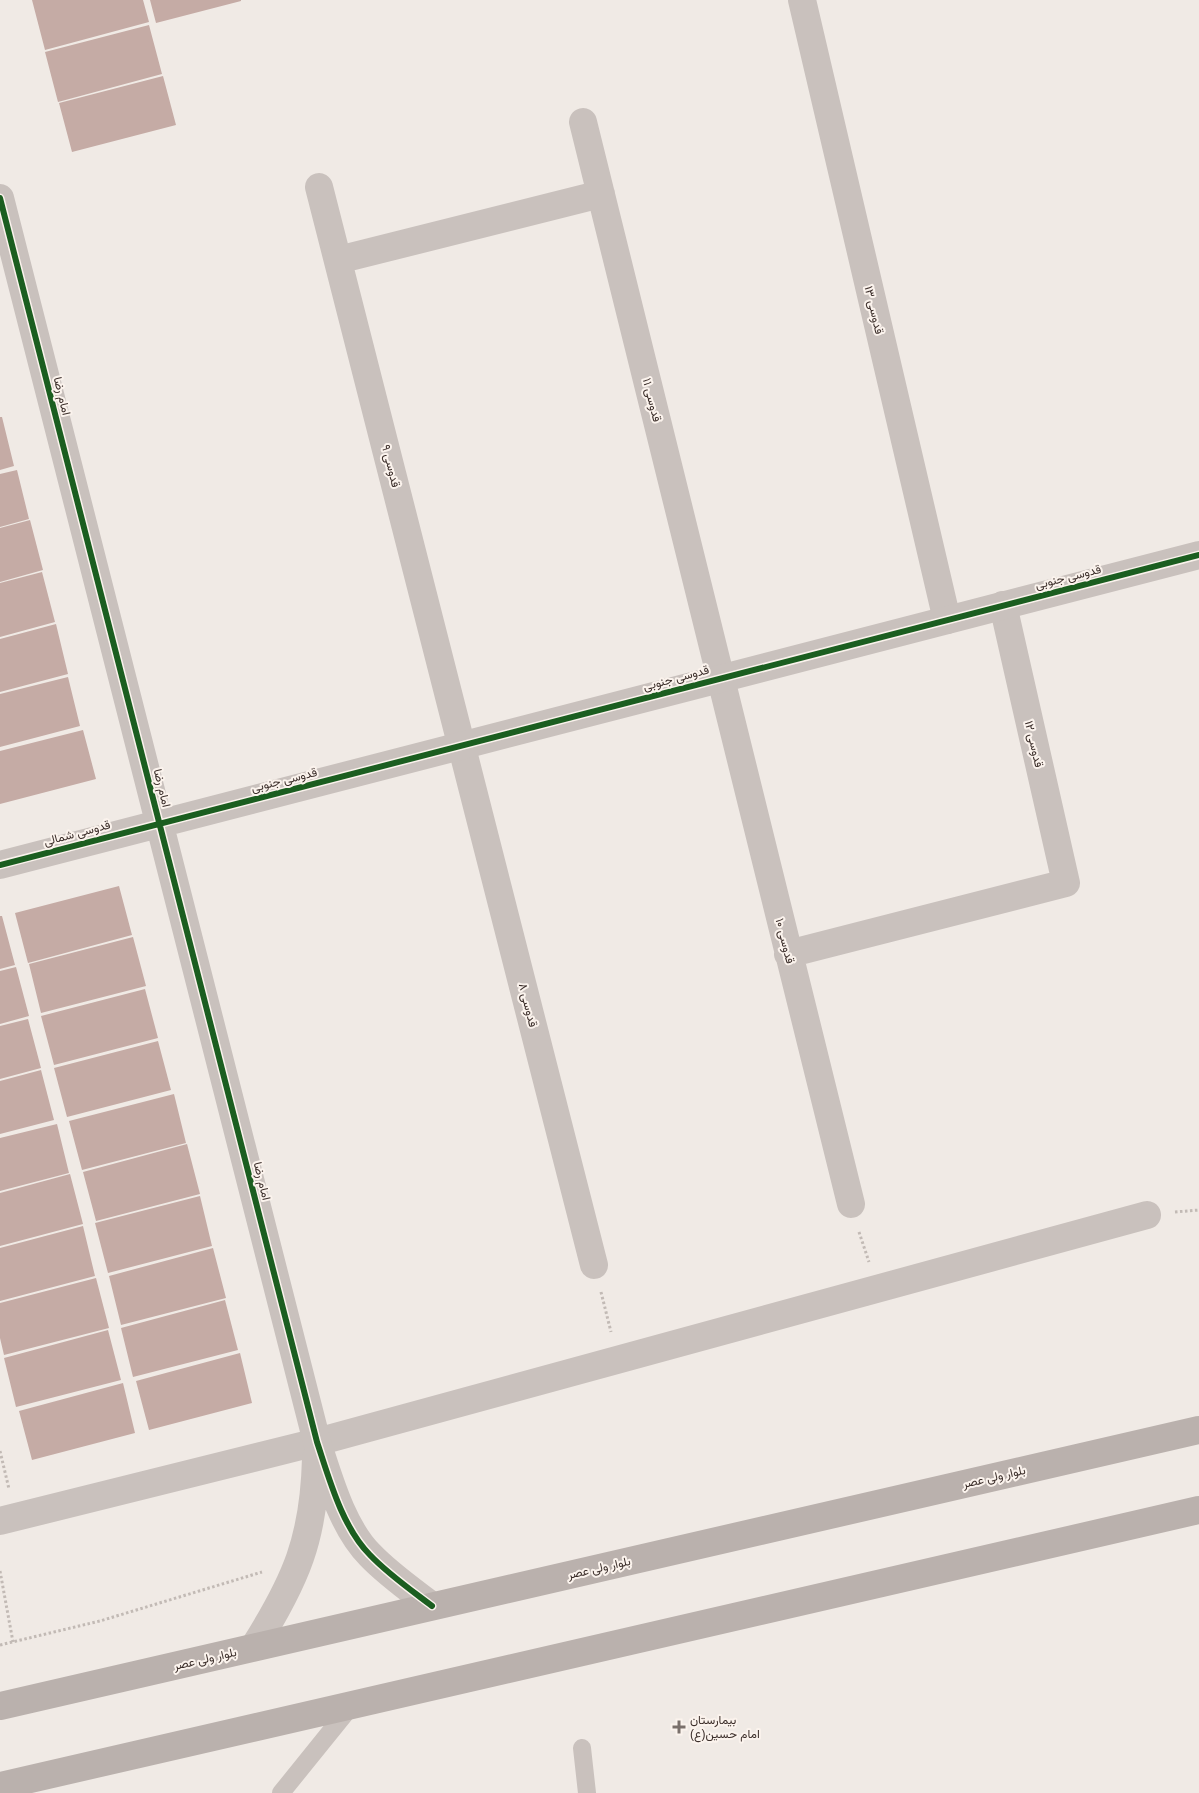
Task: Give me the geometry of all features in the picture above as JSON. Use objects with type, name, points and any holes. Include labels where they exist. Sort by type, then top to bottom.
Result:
[{"type":"main road","name":"بلوار ولی عصر","points":[[0,1706],[1199,1430]]},
{"type":"main road","points":[[0,1786],[1199,1510]]},
{"type":"street","name":"قدوسی ۱۳","points":[[802,0],[947,620]]},
{"type":"street","name":"قدوسی ۱۱","points":[[583,122],[720,678]]},
{"type":"street","name":"قدوسی ۹","points":[[319,187],[462,746]]},
{"type":"street","points":[[338,260],[601,194]]},
{"type":"street","name":"امام رضا","points":[[0,198],[317,1442]]},
{"type":"street","name":"قدوسی جنوبی","points":[[159,824],[1199,555]]},
{"type":"street","name":"قدوسی ۱۲","points":[[788,954],[1066,883],[1003,606]]},
{"type":"street","name":"قدوسی ۱۰","points":[[720,678],[850,1204]]},
{"type":"street","name":"قدوسی ۸","points":[[462,746],[594,1265]]},
{"type":"street","name":"قدوسی شمالی","points":[[0,865],[159,824]]},
{"type":"street","points":[[0,1521],[317,1442],[1147,1215]]},
{"type":"street","points":[[254,1647],[282,1602],[301,1561],[310,1523],[315,1488],[317,1442]]},
{"type":"street","points":[[317,1442],[332,1488],[346,1520],[368,1554],[432,1606]]},
{"type":"lane","points":[[281,1793],[352,1705]]},
{"type":"lane","points":[[582,1748],[587,1793]]},
{"type":"path","points":[[850,1204],[877,1288]]},
{"type":"path","points":[[594,1265],[618,1359]]},
{"type":"path","points":[[0,1645],[100,1621],[301,1561]]},
{"type":"path","points":[[0,1571],[13,1642]]},
{"type":"building","points":[[32,0],[143,0],[149,22],[45,50]]},
{"type":"building","points":[[150,0],[241,0],[241,1],[156,23]]},
{"type":"building","points":[[149,25],[162,74],[58,102],[45,52]]},
{"type":"building","points":[[163,76],[176,125],[72,152],[59,103]]},
{"type":"building","points":[[0,417],[2,417],[14,466],[0,470]]},
{"type":"building","points":[[17,470],[29,519],[0,527],[0,474]]},
{"type":"building","points":[[30,520],[43,570],[0,582],[0,528]]},
{"type":"building","points":[[42,572],[55,622],[0,637],[0,583]]},
{"type":"building","points":[[56,624],[68,674],[0,692],[0,639]]},
{"type":"building","points":[[68,677],[80,726],[0,747],[0,694]]},
{"type":"building","points":[[83,730],[96,779],[0,804],[0,751]]},
{"type":"building","points":[[119,886],[132,935],[28,963],[15,913]]},
{"type":"building","points":[[0,916],[2,916],[15,965],[0,969]]},
{"type":"building","points":[[133,937],[146,986],[41,1013],[29,964]]},
{"type":"building","points":[[16,967],[29,1016],[0,1024],[0,971]]},
{"type":"building","points":[[145,989],[158,1038],[54,1065],[41,1016]]},
{"type":"building","points":[[28,1019],[41,1068],[0,1079],[0,1026]]},
{"type":"building","points":[[158,1041],[171,1090],[67,1117],[54,1068]]},
{"type":"building","points":[[41,1070],[54,1120],[0,1134],[0,1081]]},
{"type":"building","points":[[174,1094],[186,1143],[82,1170],[69,1121]]},
{"type":"building","points":[[57,1124],[69,1173],[0,1191],[0,1138]]},
{"type":"building","points":[[187,1144],[200,1194],[96,1221],[83,1172]]},
{"type":"building","points":[[70,1174],[83,1224],[0,1246],[0,1193]]},
{"type":"building","points":[[200,1196],[212,1246],[108,1273],[95,1223]]},
{"type":"building","points":[[83,1226],[95,1276],[0,1301],[0,1248]]},
{"type":"building","points":[[213,1248],[226,1298],[121,1325],[109,1276]]},
{"type":"building","points":[[96,1278],[109,1328],[4,1355],[0,1338],[0,1303]]},
{"type":"building","points":[[225,1300],[238,1350],[133,1377],[121,1328]]},
{"type":"building","points":[[108,1330],[121,1380],[16,1407],[4,1358]]},
{"type":"building","points":[[240,1353],[252,1403],[149,1430],[136,1381]]},
{"type":"building","points":[[123,1383],[135,1433],[32,1460],[19,1411]]},
{"type":"cycle path","points":[[0,198],[317,1442],[338,1502],[360,1544],[384,1569],[432,1606]]},
{"type":"cycle path","points":[[0,865],[1199,555]]},
{"type":"place","name":"بیمارستان امام حسین(ع)","points":[[679,1727]]}]
